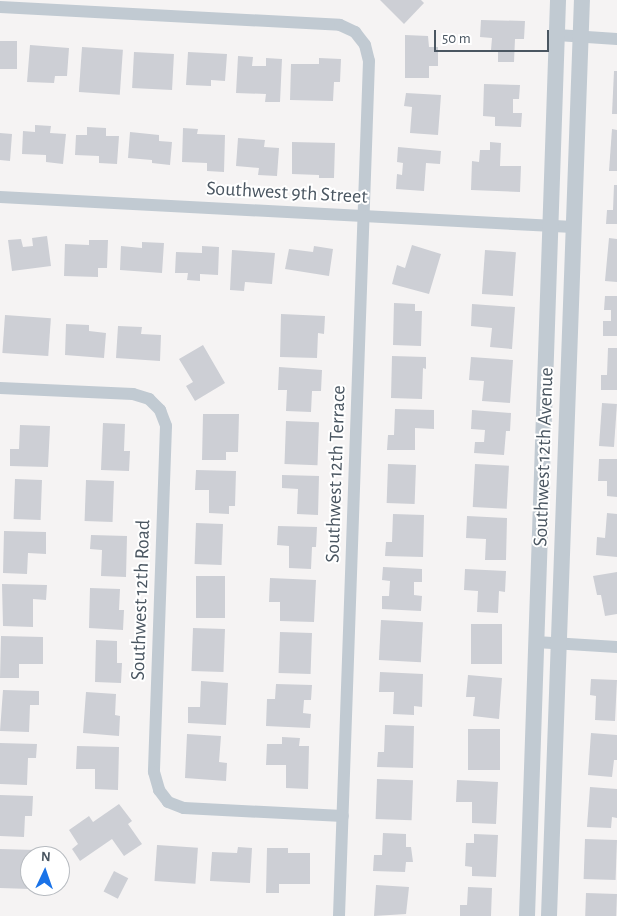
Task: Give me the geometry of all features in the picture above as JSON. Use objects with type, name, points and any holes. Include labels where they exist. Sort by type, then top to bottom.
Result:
[{"type":"street","name":"Southwest 12th Avenue","points":[[526,916],[558,0]]},
{"type":"street","name":"Southwest 12th Avenue","points":[[550,916],[582,0]]},
{"type":"street","name":"Southwest 12th Terrace","points":[[0,7],[340,25],[355,32],[366,45],[369,61],[339,916]]},
{"type":"street","points":[[556,35],[617,39]]},
{"type":"street","name":"Southwest 9th Street","points":[[0,198],[573,227]]},
{"type":"street","name":"Southwest 12th Road","points":[[0,388],[133,394],[149,399],[160,410],[166,426],[154,772],[159,790],[168,802],[184,808],[343,816]]},
{"type":"street","points":[[536,642],[617,647]]},
{"type":"building","points":[[380,0],[421,0],[424,3],[404,24]]},
{"type":"building","points":[[481,20],[525,21],[524,39],[515,39],[514,62],[498,62],[498,50],[491,50],[492,38],[480,37]]},
{"type":"building","points":[[405,35],[428,36],[429,47],[438,47],[438,66],[429,66],[429,78],[405,78]]},
{"type":"building","points":[[0,41],[17,41],[17,69],[0,69]]},
{"type":"building","points":[[30,45],[69,48],[67,76],[55,76],[54,83],[27,82]]},
{"type":"building","points":[[82,47],[123,50],[120,95],[79,92]]},
{"type":"building","points":[[134,52],[174,54],[172,90],[132,88]]},
{"type":"building","points":[[188,52],[227,54],[225,81],[211,80],[211,86],[186,85]]},
{"type":"building","points":[[238,56],[253,57],[252,66],[266,66],[266,58],[282,59],[280,102],[265,102],[266,94],[236,93]]},
{"type":"building","points":[[319,58],[341,59],[340,82],[334,82],[333,101],[290,100],[291,64],[319,64]]},
{"type":"building","points":[[614,71],[617,71],[617,114],[612,114]]},
{"type":"building","points":[[484,84],[520,85],[519,99],[513,99],[513,113],[522,113],[521,127],[495,126],[495,117],[483,116]]},
{"type":"building","points":[[406,93],[441,95],[438,135],[410,133],[412,107],[404,106]]},
{"type":"building","points":[[35,125],[51,126],[50,133],[66,134],[63,164],[46,162],[46,155],[22,154],[23,131],[35,132]]},
{"type":"building","points":[[87,127],[106,128],[106,136],[119,136],[117,164],[99,163],[99,156],[75,155],[76,135],[87,135]]},
{"type":"building","points":[[183,128],[198,129],[197,134],[225,135],[224,172],[207,171],[207,163],[182,162]]},
{"type":"building","points":[[612,129],[617,130],[617,171],[609,171]]},
{"type":"building","points":[[130,132],[159,135],[159,141],[172,142],[170,165],[152,163],[152,160],[128,158]]},
{"type":"building","points":[[0,133],[12,134],[10,161],[0,160]]},
{"type":"building","points":[[238,138],[265,140],[264,147],[279,148],[277,176],[258,175],[259,168],[236,166]]},
{"type":"building","points":[[292,142],[335,143],[334,178],[319,178],[319,175],[292,174]]},
{"type":"building","points":[[490,142],[501,143],[500,166],[521,166],[520,192],[471,190],[472,161],[479,162],[480,150],[490,150]]},
{"type":"building","points":[[398,147],[441,151],[440,164],[426,163],[424,191],[396,189],[397,174],[402,175],[403,163],[397,162]]},
{"type":"building","points":[[614,185],[617,185],[617,224],[606,224],[607,210],[613,210]]},
{"type":"building","points":[[47,236],[51,266],[12,271],[8,240],[21,239],[23,247],[33,246],[32,238]]},
{"type":"building","points":[[609,238],[617,239],[617,282],[605,281]]},
{"type":"building","points":[[89,240],[108,240],[107,268],[98,268],[98,277],[64,276],[65,244],[89,245]]},
{"type":"building","points":[[142,242],[164,243],[162,273],[120,270],[121,246],[142,248]]},
{"type":"building","points":[[412,245],[441,254],[429,294],[392,284],[397,265],[405,268]]},
{"type":"building","points":[[202,246],[219,247],[218,275],[200,274],[200,281],[187,280],[188,273],[175,273],[176,252],[202,253]]},
{"type":"building","points":[[314,246],[333,249],[329,276],[285,269],[289,249],[313,252]]},
{"type":"building","points":[[232,250],[275,253],[272,284],[245,282],[244,291],[230,290]]},
{"type":"building","points":[[485,250],[516,252],[513,296],[482,294]]},
{"type":"building","points":[[605,296],[617,296],[617,336],[603,336],[603,321],[611,321],[611,310],[604,310]]},
{"type":"building","points":[[394,303],[415,304],[415,311],[422,311],[421,346],[393,345]]},
{"type":"building","points":[[472,304],[515,307],[512,349],[490,347],[492,328],[471,326]]},
{"type":"building","points":[[281,314],[325,316],[324,334],[318,333],[317,358],[280,357]]},
{"type":"building","points":[[5,315],[51,318],[48,356],[2,353]]},
{"type":"building","points":[[66,324],[89,325],[89,331],[106,333],[104,358],[65,355]]},
{"type":"building","points":[[118,326],[142,327],[141,334],[161,335],[160,361],[116,358]]},
{"type":"building","points":[[203,345],[225,383],[195,401],[186,386],[193,382],[179,359]]},
{"type":"building","points":[[608,348],[617,348],[617,390],[601,390],[601,375],[607,375]]},
{"type":"building","points":[[392,356],[426,357],[426,369],[423,368],[422,399],[391,398]]},
{"type":"building","points":[[471,357],[513,360],[510,403],[482,401],[484,381],[469,380]]},
{"type":"building","points":[[279,367],[322,370],[321,391],[312,391],[311,412],[286,411],[287,390],[278,390]]},
{"type":"building","points":[[602,403],[617,404],[614,447],[599,446]]},
{"type":"building","points":[[395,409],[434,410],[434,429],[415,428],[415,450],[387,450],[388,435],[394,435]]},
{"type":"building","points":[[472,410],[511,413],[510,431],[506,431],[504,455],[474,453],[475,442],[484,442],[485,430],[471,429]]},
{"type":"building","points":[[203,414],[239,414],[238,452],[226,452],[226,460],[202,460]]},
{"type":"building","points":[[286,421],[319,422],[317,465],[284,464]]},
{"type":"building","points":[[103,423],[125,424],[124,451],[130,451],[129,471],[101,470]]},
{"type":"building","points":[[20,425],[50,426],[48,467],[10,466],[10,449],[19,449]]},
{"type":"building","points":[[599,459],[617,459],[617,497],[607,496],[607,481],[598,481]]},
{"type":"building","points":[[388,464],[416,465],[415,504],[387,503]]},
{"type":"building","points":[[475,464],[509,466],[507,509],[473,507]]},
{"type":"building","points":[[196,470],[236,471],[235,506],[229,506],[229,514],[209,513],[209,490],[195,490]]},
{"type":"building","points":[[282,475],[319,476],[318,515],[297,514],[298,489],[282,488]]},
{"type":"building","points":[[15,479],[42,480],[41,520],[14,519]]},
{"type":"building","points":[[86,480],[114,481],[113,522],[85,521]]},
{"type":"building","points":[[607,513],[617,514],[617,557],[596,555],[597,537],[605,538]]},
{"type":"building","points":[[393,514],[424,515],[423,557],[385,556],[386,542],[392,542]]},
{"type":"building","points":[[467,516],[507,518],[506,560],[485,560],[486,539],[466,538]]},
{"type":"building","points":[[196,523],[223,524],[222,565],[195,564]]},
{"type":"building","points":[[278,526],[317,527],[316,547],[312,547],[311,569],[289,568],[289,546],[277,545]]},
{"type":"building","points":[[4,531],[46,532],[46,554],[28,553],[27,574],[3,573]]},
{"type":"building","points":[[91,535],[127,536],[126,577],[101,576],[102,550],[90,549]]},
{"type":"building","points":[[383,567],[422,569],[422,582],[414,582],[414,595],[422,596],[421,611],[382,609],[382,596],[389,596],[390,581],[382,580]]},
{"type":"building","points":[[465,569],[506,571],[505,592],[499,591],[498,613],[477,612],[478,591],[464,590]]},
{"type":"building","points":[[617,572],[617,614],[605,616],[601,595],[597,595],[593,576]]},
{"type":"building","points":[[196,576],[225,576],[225,618],[196,618]]},
{"type":"building","points":[[270,578],[316,580],[314,622],[280,621],[280,602],[269,602]]},
{"type":"building","points":[[2,584],[47,585],[46,600],[33,599],[33,627],[3,626]]},
{"type":"building","points":[[90,588],[120,589],[119,610],[124,610],[123,630],[89,628]]},
{"type":"building","points":[[381,620],[423,622],[421,662],[379,660]]},
{"type":"building","points":[[471,624],[502,624],[502,664],[471,664]]},
{"type":"building","points":[[193,628],[225,629],[223,672],[191,671]]},
{"type":"building","points":[[280,632],[312,633],[311,674],[279,673]]},
{"type":"building","points":[[1,636],[43,637],[43,664],[19,664],[19,678],[0,678]]},
{"type":"building","points":[[96,640],[117,641],[117,663],[122,663],[121,683],[95,682]]},
{"type":"building","points":[[380,672],[423,674],[422,707],[414,706],[414,715],[393,714],[394,692],[379,692]]},
{"type":"building","points":[[468,675],[502,678],[499,719],[473,716],[475,697],[466,697]]},
{"type":"building","points":[[591,679],[617,680],[615,721],[595,720],[596,696],[590,695]]},
{"type":"building","points":[[201,681],[228,683],[226,725],[188,723],[188,707],[200,707]]},
{"type":"building","points":[[276,684],[312,685],[311,700],[304,700],[303,713],[311,714],[310,728],[266,726],[267,699],[275,699]]},
{"type":"building","points":[[3,690],[39,691],[39,705],[30,705],[29,732],[0,731]]},
{"type":"building","points":[[86,692],[116,694],[115,715],[120,716],[119,736],[83,733]]},
{"type":"building","points":[[385,725],[414,726],[413,768],[377,767],[378,752],[384,752]]},
{"type":"building","points":[[468,729],[500,729],[500,770],[468,770]]},
{"type":"building","points":[[591,733],[617,735],[617,760],[614,760],[612,777],[588,775]]},
{"type":"building","points":[[187,734],[221,736],[219,762],[227,763],[226,781],[185,778]]},
{"type":"building","points":[[282,737],[300,738],[299,746],[309,746],[308,789],[286,788],[286,765],[266,765],[267,744],[282,744]]},
{"type":"building","points":[[0,743],[37,744],[36,758],[28,758],[27,785],[0,784]]},
{"type":"building","points":[[77,746],[119,747],[118,790],[95,789],[95,769],[76,769]]},
{"type":"building","points":[[377,779],[413,780],[412,820],[376,819]]},
{"type":"building","points":[[457,780],[498,782],[496,824],[472,823],[472,802],[456,802]]},
{"type":"building","points":[[590,787],[617,789],[617,818],[612,817],[611,828],[587,827]]},
{"type":"building","points":[[0,795],[33,796],[32,816],[25,816],[24,837],[0,836]]},
{"type":"building","points":[[119,804],[132,821],[128,824],[142,844],[124,856],[112,839],[80,861],[72,849],[78,844],[69,830],[89,816],[93,822]]},
{"type":"building","points":[[383,833],[406,834],[406,847],[411,847],[413,862],[406,862],[405,872],[373,871],[374,855],[382,855]]},
{"type":"building","points":[[474,834],[498,835],[496,877],[472,876],[472,867],[465,866],[466,843],[474,843]]},
{"type":"building","points":[[585,839],[617,840],[616,880],[584,879]]},
{"type":"building","points":[[157,845],[198,848],[195,884],[154,881]]},
{"type":"building","points":[[238,847],[252,848],[250,883],[210,881],[212,852],[237,853]]},
{"type":"building","points":[[267,848],[288,848],[288,853],[310,853],[310,884],[279,884],[279,893],[266,893]]},
{"type":"building","points":[[0,849],[20,850],[20,889],[0,888]]},
{"type":"building","points":[[114,871],[128,878],[118,899],[104,891]]},
{"type":"building","points":[[376,885],[409,887],[406,914],[374,916]]},
{"type":"building","points":[[468,887],[492,888],[491,916],[460,916],[460,905],[467,905]]},
{"type":"building","points":[[586,893],[617,894],[616,916],[585,916]]}]
